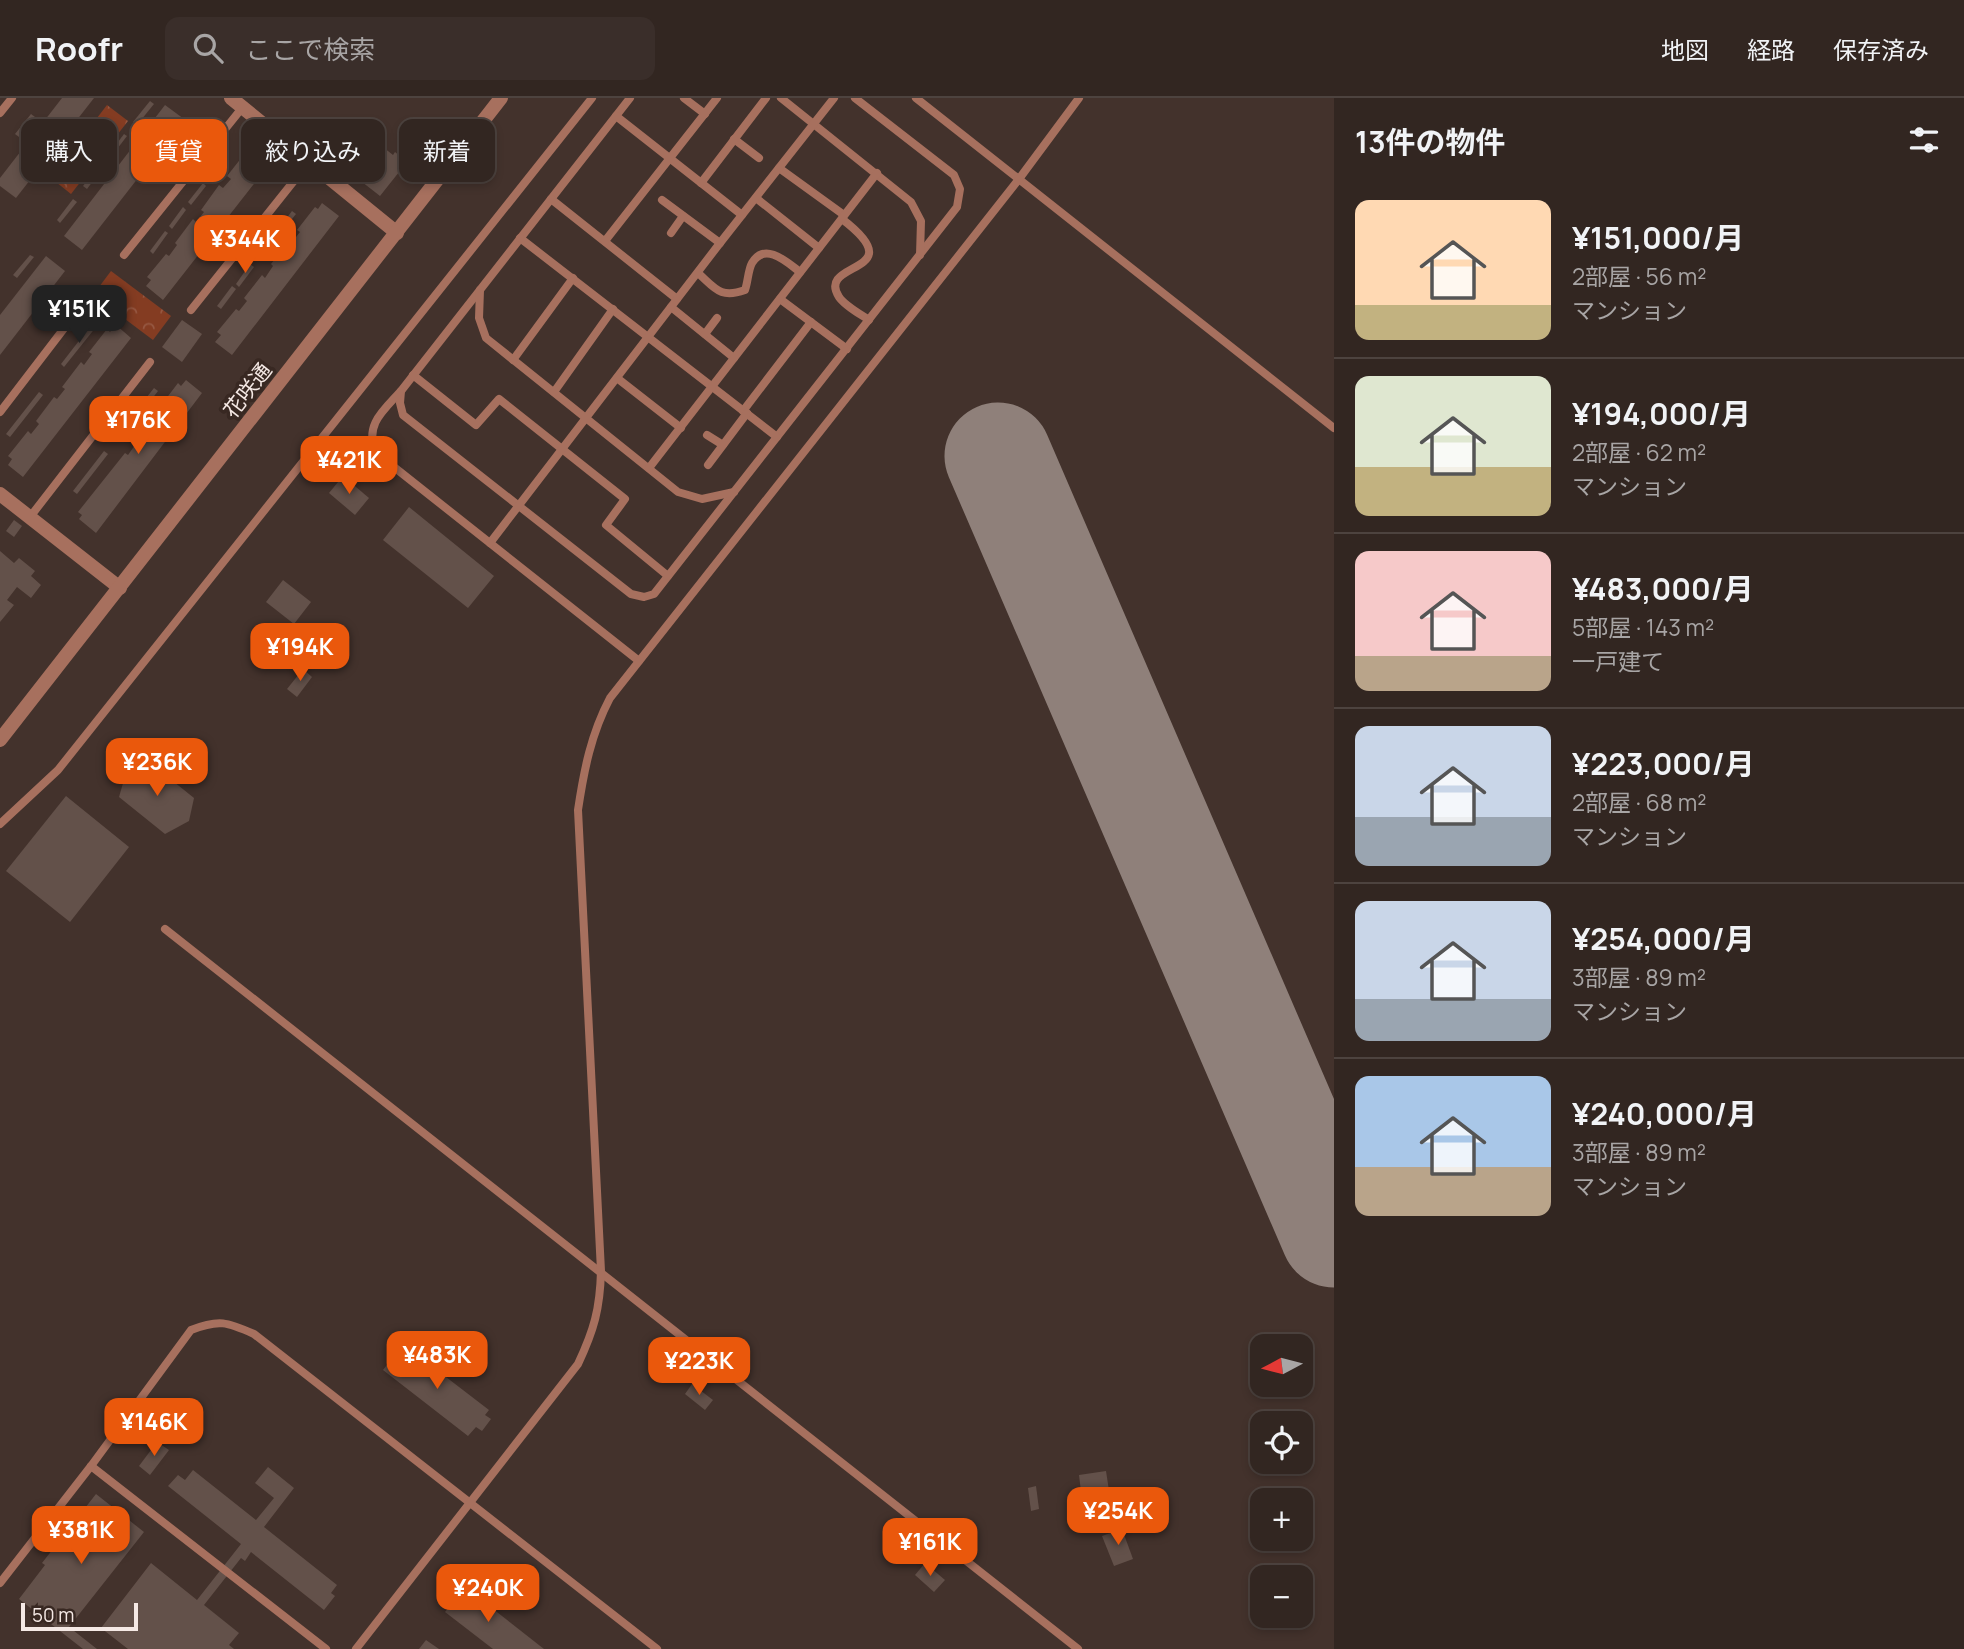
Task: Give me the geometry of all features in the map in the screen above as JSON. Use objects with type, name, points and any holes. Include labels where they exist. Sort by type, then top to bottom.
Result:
[{"type":"street","name":"花咲通","points":[[0,740],[501,98]]},
{"type":"street","points":[[236,103],[256,119]]},
{"type":"street","points":[[334,182],[397,233]]},
{"type":"street","points":[[0,494],[120,588]]},
{"type":"lane","points":[[0,113],[12,98]]},
{"type":"lane","points":[[0,824],[58,770],[592,98]]},
{"type":"lane","points":[[630,98],[377,418],[370,438],[375,452],[639,662]]},
{"type":"lane","points":[[684,98],[705,114]]},
{"type":"lane","points":[[605,241],[717,98]]},
{"type":"lane","points":[[701,183],[765,98]]},
{"type":"lane","points":[[781,98],[911,202],[921,221],[920,256]]},
{"type":"lane","points":[[490,543],[834,98]]},
{"type":"lane","points":[[401,391],[403,415],[631,594],[644,597],[654,594],[957,207],[960,190],[954,175],[855,98]]},
{"type":"lane","points":[[916,98],[1334,428]]},
{"type":"lane","points":[[356,1649],[579,1364],[592,1336],[600,1305],[601,1271],[578,810],[585,765],[598,720],[610,698],[1019,179],[1079,98]]},
{"type":"lane","points":[[124,255],[236,103]]},
{"type":"lane","points":[[616,116],[742,215]]},
{"type":"lane","points":[[734,139],[759,158]]},
{"type":"lane","points":[[779,167],[862,234],[869,246],[868,257],[860,267],[846,270],[835,287],[839,299],[869,320]]},
{"type":"lane","points":[[649,468],[877,173]]},
{"type":"lane","points":[[191,310],[293,182]]},
{"type":"lane","points":[[756,198],[819,248]]},
{"type":"lane","points":[[551,199],[605,241],[734,358]]},
{"type":"lane","points":[[662,200],[720,243]]},
{"type":"lane","points":[[788,224],[796,215]]},
{"type":"lane","points":[[671,233],[683,216]]},
{"type":"lane","points":[[520,238],[777,437]]},
{"type":"lane","points":[[698,273],[718,292],[730,295],[745,290],[750,278],[750,265],[757,257],[766,253],[776,254],[800,272]]},
{"type":"lane","points":[[513,360],[573,278]]},
{"type":"lane","points":[[480,290],[479,318],[486,338],[678,492],[702,499],[734,492]]},
{"type":"lane","points":[[780,299],[847,349]]},
{"type":"lane","points":[[0,412],[82,305]]},
{"type":"lane","points":[[554,392],[613,309]]},
{"type":"lane","points":[[705,334],[717,318]]},
{"type":"lane","points":[[708,465],[811,322]]},
{"type":"lane","points":[[30,517],[150,362]]},
{"type":"lane","points":[[413,375],[476,425],[499,399],[625,499],[606,525],[668,576]]},
{"type":"lane","points":[[617,377],[681,428]]},
{"type":"lane","points":[[707,435],[723,445]]},
{"type":"lane","points":[[165,929],[1078,1649]]},
{"type":"lane","points":[[0,1583],[191,1330],[212,1322],[230,1323],[254,1334],[657,1649]]},
{"type":"lane","points":[[90,1466],[326,1649]]},
{"type":"green space","points":[[107,105],[128,121],[117,135],[117,119],[96,119]]},
{"type":"green space","points":[[56,182],[80,182],[71,194]]},
{"type":"green space","points":[[111,271],[171,316],[153,340],[93,295]]},
{"type":"building","points":[[62,98],[94,98],[78,119],[46,119]]},
{"type":"building","points":[[150,101],[154,104],[142,119],[135,119]]},
{"type":"building","points":[[165,105],[184,119],[154,119]]},
{"type":"building","points":[[21,126],[19,137],[15,134]]},
{"type":"building","points":[[124,134],[127,136],[117,149],[117,143]]},
{"type":"building","points":[[131,149],[131,182],[135,182],[82,250],[64,236],[106,182],[117,182],[117,167]]},
{"type":"building","points":[[385,149],[393,155],[395,152],[399,155],[399,172],[380,196],[362,182],[385,182]]},
{"type":"building","points":[[21,151],[21,182],[28,182],[16,198],[0,186],[0,178]]},
{"type":"building","points":[[241,158],[241,182],[255,182],[163,300],[146,286],[151,280],[147,277],[166,254],[169,256],[193,219],[196,222],[204,212],[201,210],[219,185],[223,188],[231,179],[227,176]]},
{"type":"building","points":[[86,182],[92,182],[87,189],[83,186]]},
{"type":"building","points":[[203,183],[206,186],[191,205],[188,202]]},
{"type":"building","points":[[73,199],[77,202],[60,223],[57,220]]},
{"type":"building","points":[[322,203],[339,216],[232,355],[215,342],[221,335],[217,332],[236,309],[239,311],[247,301],[244,298],[262,275],[265,278],[273,266],[271,264],[300,232],[297,230],[315,207],[318,209]]},
{"type":"building","points":[[183,207],[186,210],[172,229],[169,226]]},
{"type":"building","points":[[292,211],[296,214],[280,234],[277,231]]},
{"type":"building","points":[[165,231],[168,233],[153,254],[150,251]]},
{"type":"building","points":[[274,235],[277,238],[263,256],[260,254]]},
{"type":"building","points":[[30,255],[34,257],[17,278],[13,275]]},
{"type":"building","points":[[46,256],[65,271],[0,355],[0,315]]},
{"type":"building","points":[[250,264],[254,267],[239,287],[236,284]]},
{"type":"building","points":[[232,286],[236,289],[221,309],[217,306]]},
{"type":"building","points":[[182,320],[202,334],[182,362],[162,347]]},
{"type":"building","points":[[92,324],[96,327],[64,367],[61,364]]},
{"type":"building","points":[[116,325],[131,338],[23,477],[8,465],[12,459],[8,456],[28,431],[31,434],[39,424],[36,421],[54,397],[57,399],[65,389],[62,387],[81,362],[84,365],[92,354],[89,352],[107,329],[110,332]]},
{"type":"building","points":[[186,380],[202,393],[96,533],[79,519],[82,515],[78,512],[125,453],[128,455],[135,445],[132,443],[151,417],[155,420],[162,411],[159,408],[178,383],[181,386]]},
{"type":"building","points":[[154,388],[158,391],[129,429],[125,425]]},
{"type":"building","points":[[39,392],[43,395],[10,437],[6,434]]},
{"type":"building","points":[[104,451],[108,454],[77,494],[73,491]]},
{"type":"building","points":[[343,476],[369,498],[355,515],[329,493]]},
{"type":"building","points":[[409,507],[494,576],[468,608],[383,540]]},
{"type":"building","points":[[14,520],[22,526],[14,537],[6,531]]},
{"type":"building","points":[[0,551],[14,563],[19,558],[35,571],[31,576],[41,585],[31,598],[17,587],[7,600],[14,605],[0,622]]},
{"type":"building","points":[[283,580],[311,602],[294,624],[266,602]]},
{"type":"building","points":[[303,669],[312,677],[297,697],[287,689]]},
{"type":"building","points":[[148,761],[194,798],[189,821],[165,834],[119,797],[126,773]]},
{"type":"building","points":[[66,796],[129,847],[70,922],[6,871]]},
{"type":"building","points":[[403,1344],[489,1410],[485,1415],[491,1419],[482,1431],[476,1427],[468,1436],[383,1370]]},
{"type":"building","points":[[692,1384],[713,1400],[705,1410],[685,1394]]},
{"type":"building","points":[[157,1442],[169,1450],[150,1475],[139,1466]]},
{"type":"building","points":[[268,1467],[294,1488],[264,1527],[337,1585],[331,1593],[335,1596],[324,1610],[251,1552],[245,1561],[241,1558],[204,1605],[239,1633],[229,1645],[234,1649],[128,1649],[101,1628],[151,1563],[197,1600],[241,1544],[168,1486],[178,1475],[185,1480],[193,1470],[256,1520],[274,1498],[255,1483]]},
{"type":"building","points":[[1106,1471],[1109,1504],[1083,1508],[1079,1475]]},
{"type":"building","points":[[1036,1486],[1039,1509],[1031,1511],[1028,1488]]},
{"type":"building","points":[[96,1494],[144,1532],[69,1627],[97,1649],[83,1649],[19,1599],[45,1565],[42,1563]]},
{"type":"building","points":[[1122,1529],[1133,1559],[1114,1566],[1102,1536]]},
{"type":"building","points":[[925,1563],[945,1580],[934,1592],[915,1575]]},
{"type":"building","points":[[465,1587],[544,1649],[493,1649],[445,1612]]},
{"type":"building","points":[[426,1640],[439,1649],[419,1649]]},
{"type":"runway","points":[[998,456],[1334,1234]]}]
